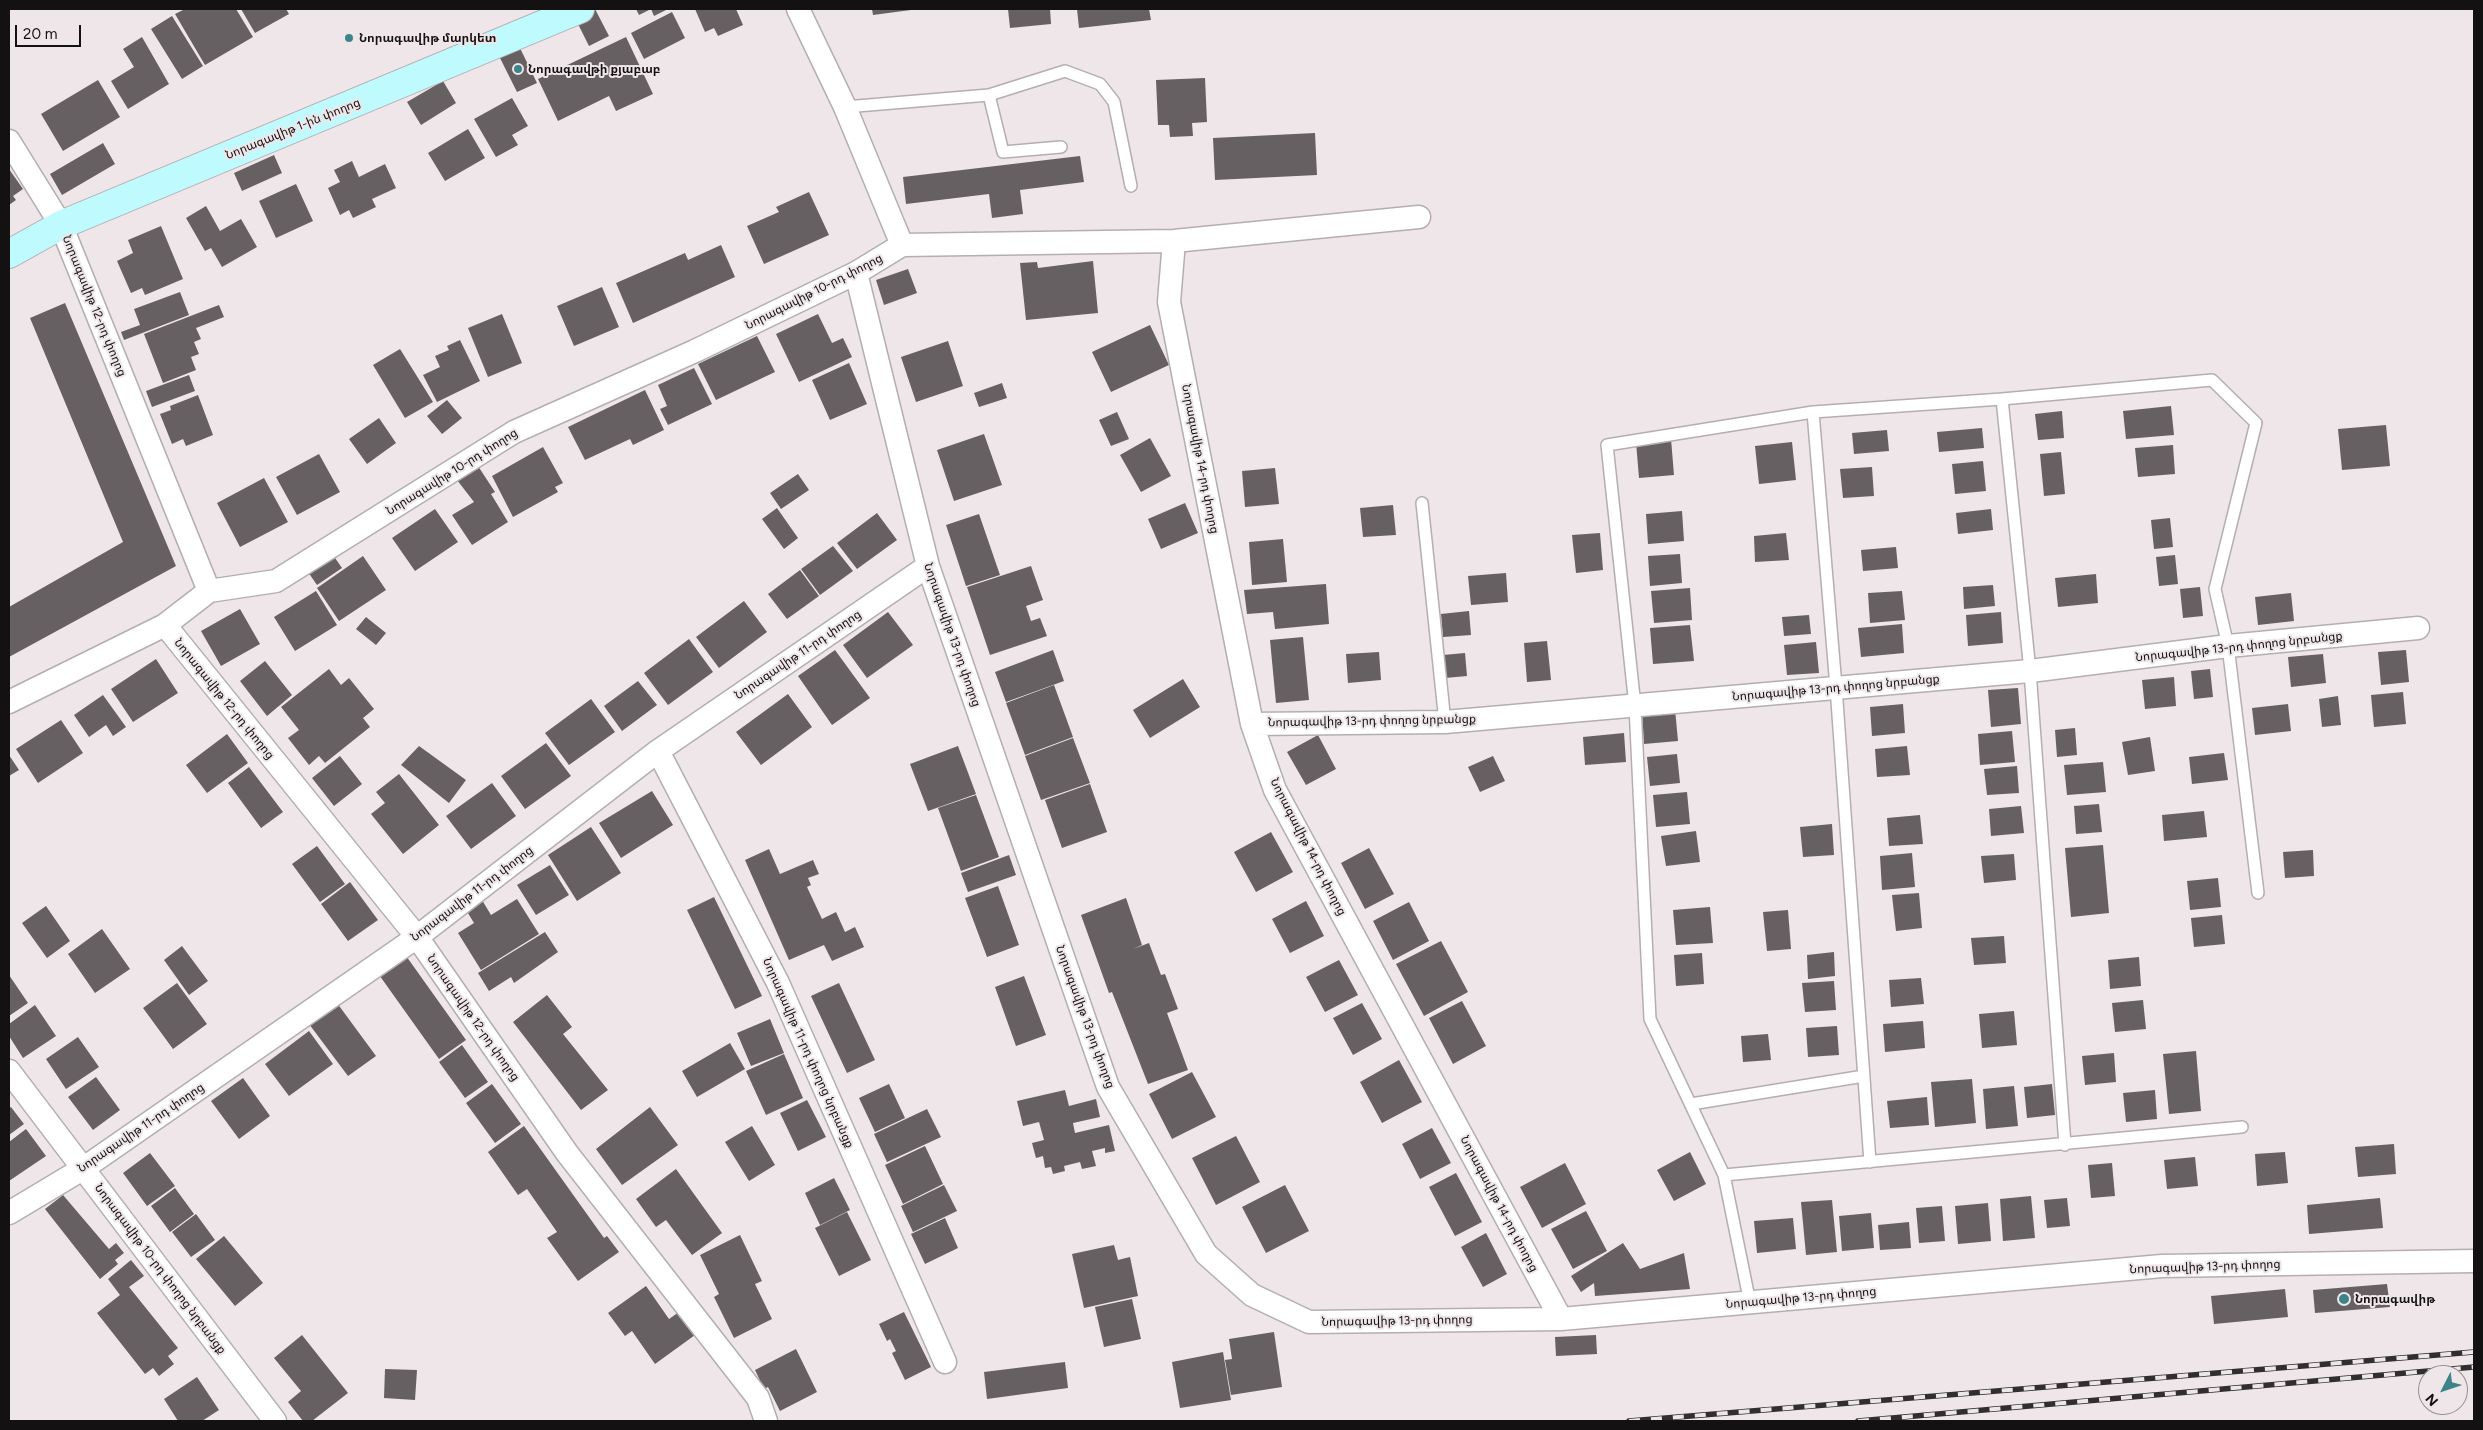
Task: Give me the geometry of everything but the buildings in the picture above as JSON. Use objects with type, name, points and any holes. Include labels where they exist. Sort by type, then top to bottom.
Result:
[{"type":"main road","name":"Նորագավիթ 1-ին փողոց","points":[[9,254],[61,225],[580,9]]},
{"type":"street","points":[[798,9],[845,107],[902,245],[1174,241],[1419,217]]},
{"type":"street","name":"Նորագավիթ 12-րդ փողոց","points":[[9,141],[61,225],[209,591]]},
{"type":"street","name":"Նորագավիթ 14-րդ փողոց","points":[[1174,241],[1169,302],[1252,724],[1275,790],[1561,1319]]},
{"type":"street","name":"Նորագավիթ 10-րդ փողոց","points":[[209,591],[276,582],[514,432],[695,351],[856,273],[902,245]]},
{"type":"street","name":"Նորագավիթ 13-րդ փողոց","points":[[856,273],[928,566],[1108,1087],[1206,1254],[1252,1295],[1309,1322],[1561,1319],[2162,1266],[2474,1261]]},
{"type":"street","name":"Նորագավիթ 11-րդ փողոց","points":[[9,1213],[84,1168],[417,937],[658,751],[928,566]]},
{"type":"street","points":[[9,702],[165,625],[209,591]]},
{"type":"street","name":"Նորագավիթ 12-րդ փողոց","points":[[165,625],[417,937],[566,1153],[758,1398],[766,1421]]},
{"type":"street","name":"Նորագավիթ 13-րդ փողոց նրբանցք","points":[[1252,724],[1445,722],[2030,671],[2228,646],[2418,628]]},
{"type":"street","name":"Նորագավիթ 11-րդ փողոց նրբանցք","points":[[658,751],[778,983],[945,1362]]},
{"type":"street","name":"Նորագավիթ 10-րդ փողոց նրբանցք","points":[[9,1071],[275,1421]]},
{"type":"lane","points":[[845,107],[989,95],[1065,71],[1100,84],[1114,102],[1131,186]]},
{"type":"lane","points":[[989,95],[1003,152],[1061,147]]},
{"type":"lane","points":[[1750,1303],[1724,1175],[1650,1019],[1635,706],[1607,444],[1813,412],[2002,399],[2212,380],[2256,423],[2215,589],[2228,646],[2258,893]]},
{"type":"lane","points":[[2002,399],[2030,671],[2064,1145]]},
{"type":"lane","points":[[1813,412],[1836,688],[1870,1162]]},
{"type":"lane","points":[[1422,503],[1445,722]]},
{"type":"lane","points":[[1691,1104],[1864,1076]]},
{"type":"lane","points":[[1724,1175],[2242,1127]]},
{"type":"railway","points":[[1629,1421],[2474,1352]]},
{"type":"railway","points":[[1858,1421],[2474,1367]]},
{"type":"place","name":"Նորագավիթ մարկետ","points":[[349,38]]},
{"type":"place","name":"Նորագավթի քյաբաբ","points":[[518,69]]},
{"type":"place","name":"Նորագավիթ","points":[[2344,1299]]}]
